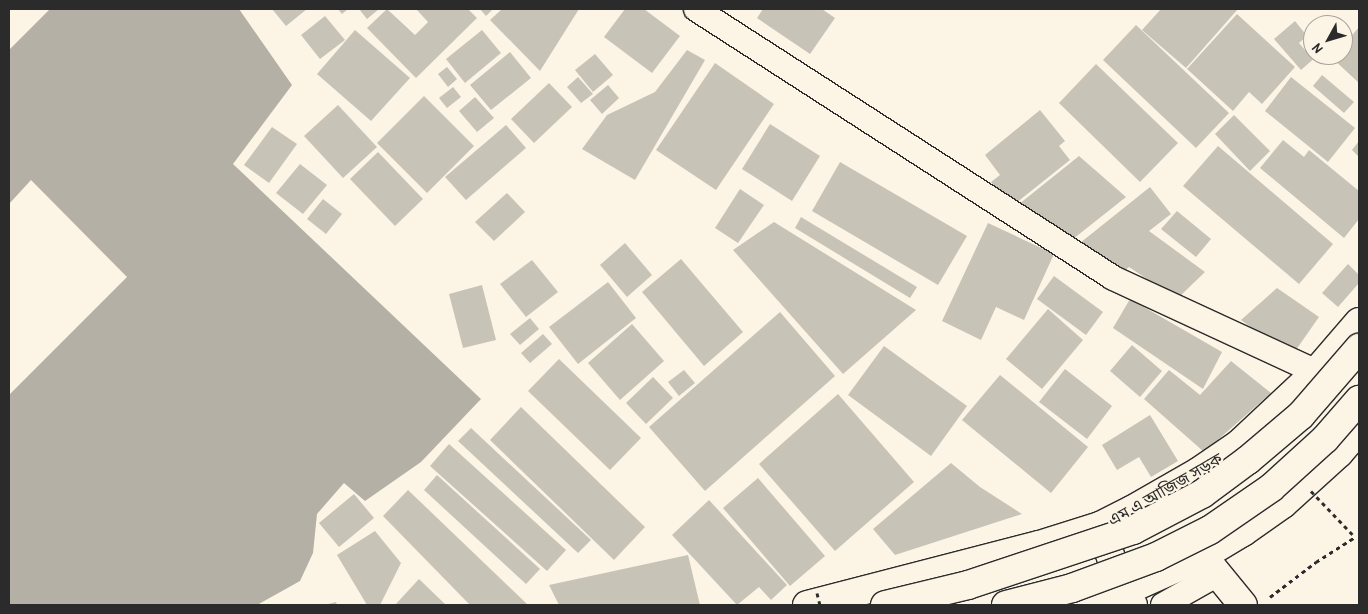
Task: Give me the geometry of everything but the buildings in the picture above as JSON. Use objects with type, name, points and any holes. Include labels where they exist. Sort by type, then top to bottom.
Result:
[{"type":"main road","name":"এম এ আজিজ সড়ক","points":[[812,599],[975,563],[1100,526],[1198,472],[1239,444],[1316,372],[1359,322]]},
{"type":"main road","points":[[885,605],[968,585],[1133,530],[1202,494],[1248,460],[1301,415],[1359,348]]},
{"type":"main road","points":[[1006,605],[1072,588],[1156,557],[1210,530],[1272,488],[1325,439],[1359,400]]},
{"type":"main road","points":[[1076,605],[1128,599],[1211,565],[1283,504],[1339,453],[1359,430]]},
{"type":"main road","points":[[1100,526],[1128,599]]},
{"type":"main road","points":[[1211,565],[1255,602]]},
{"type":"street","points":[[696,9],[1112,278],[1316,372]]},
{"type":"street","points":[[1164,605],[1211,565]]},
{"type":"path","points":[[1255,602],[1355,538]]},
{"type":"path","points":[[812,599],[820,605]]},
{"type":"shaded area","points":[[50,9],[239,9],[292,85],[233,164],[481,399],[421,462],[365,501],[344,483],[317,514],[313,553],[300,581],[257,605],[9,605],[9,395],[127,277],[31,180],[9,204],[9,50]]}]
